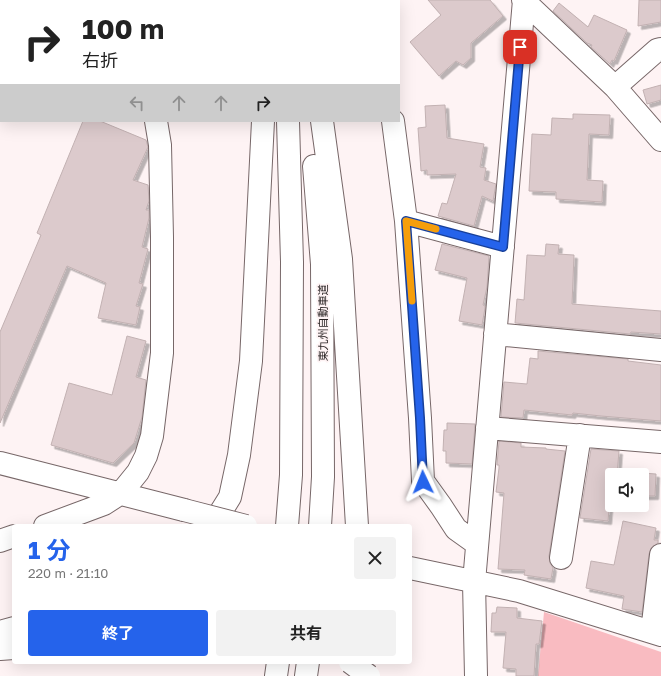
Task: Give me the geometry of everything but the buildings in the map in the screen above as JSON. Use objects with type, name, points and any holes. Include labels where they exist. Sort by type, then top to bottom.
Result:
[{"type":"main road","points":[[524,0],[615,86],[658,131]]},
{"type":"main road","points":[[476,676],[474,582],[524,0]]},
{"type":"main road","points":[[615,86],[657,50],[661,49]]},
{"type":"main road","points":[[50,524],[104,504],[121,494],[138,472],[146,456],[152,436],[162,353],[160,145],[156,122]]},
{"type":"main road","points":[[213,524],[230,497],[239,455],[251,361],[263,122]]},
{"type":"main road","points":[[287,524],[291,475],[292,270],[288,122]]},
{"type":"main road","name":"東九州自動車道","points":[[311,122],[322,264],[324,477],[320,524]]},
{"type":"main road","points":[[322,122],[341,259],[357,524]]},
{"type":"main road","points":[[393,122],[406,221],[423,482],[456,529],[477,544]]},
{"type":"main road","points":[[406,221],[503,247]]},
{"type":"main road","points":[[495,334],[661,350]]},
{"type":"main road","points":[[487,428],[661,442]]},
{"type":"main road","points":[[561,558],[580,435]]},
{"type":"main road","points":[[0,463],[238,524]]},
{"type":"main road","points":[[0,541],[12,537]]},
{"type":"main road","points":[[412,568],[518,591],[656,634],[661,555]]},
{"type":"main road","points":[[0,632],[12,629]]},
{"type":"main road","points":[[0,649],[12,648]]},
{"type":"main road","points":[[276,676],[278,664]]},
{"type":"main road","points":[[306,676],[308,664]]},
{"type":"main road","points":[[353,664],[370,676]]},
{"type":"main road","points":[[363,664],[363,676]]},
{"type":"shaded area","points":[[544,612],[661,652],[661,676],[538,676]]},
{"type":"slow traffic","points":[[412,301],[406,221],[436,229]]},
{"type":"route","points":[[423,482],[406,221],[503,247],[520,47]]}]
